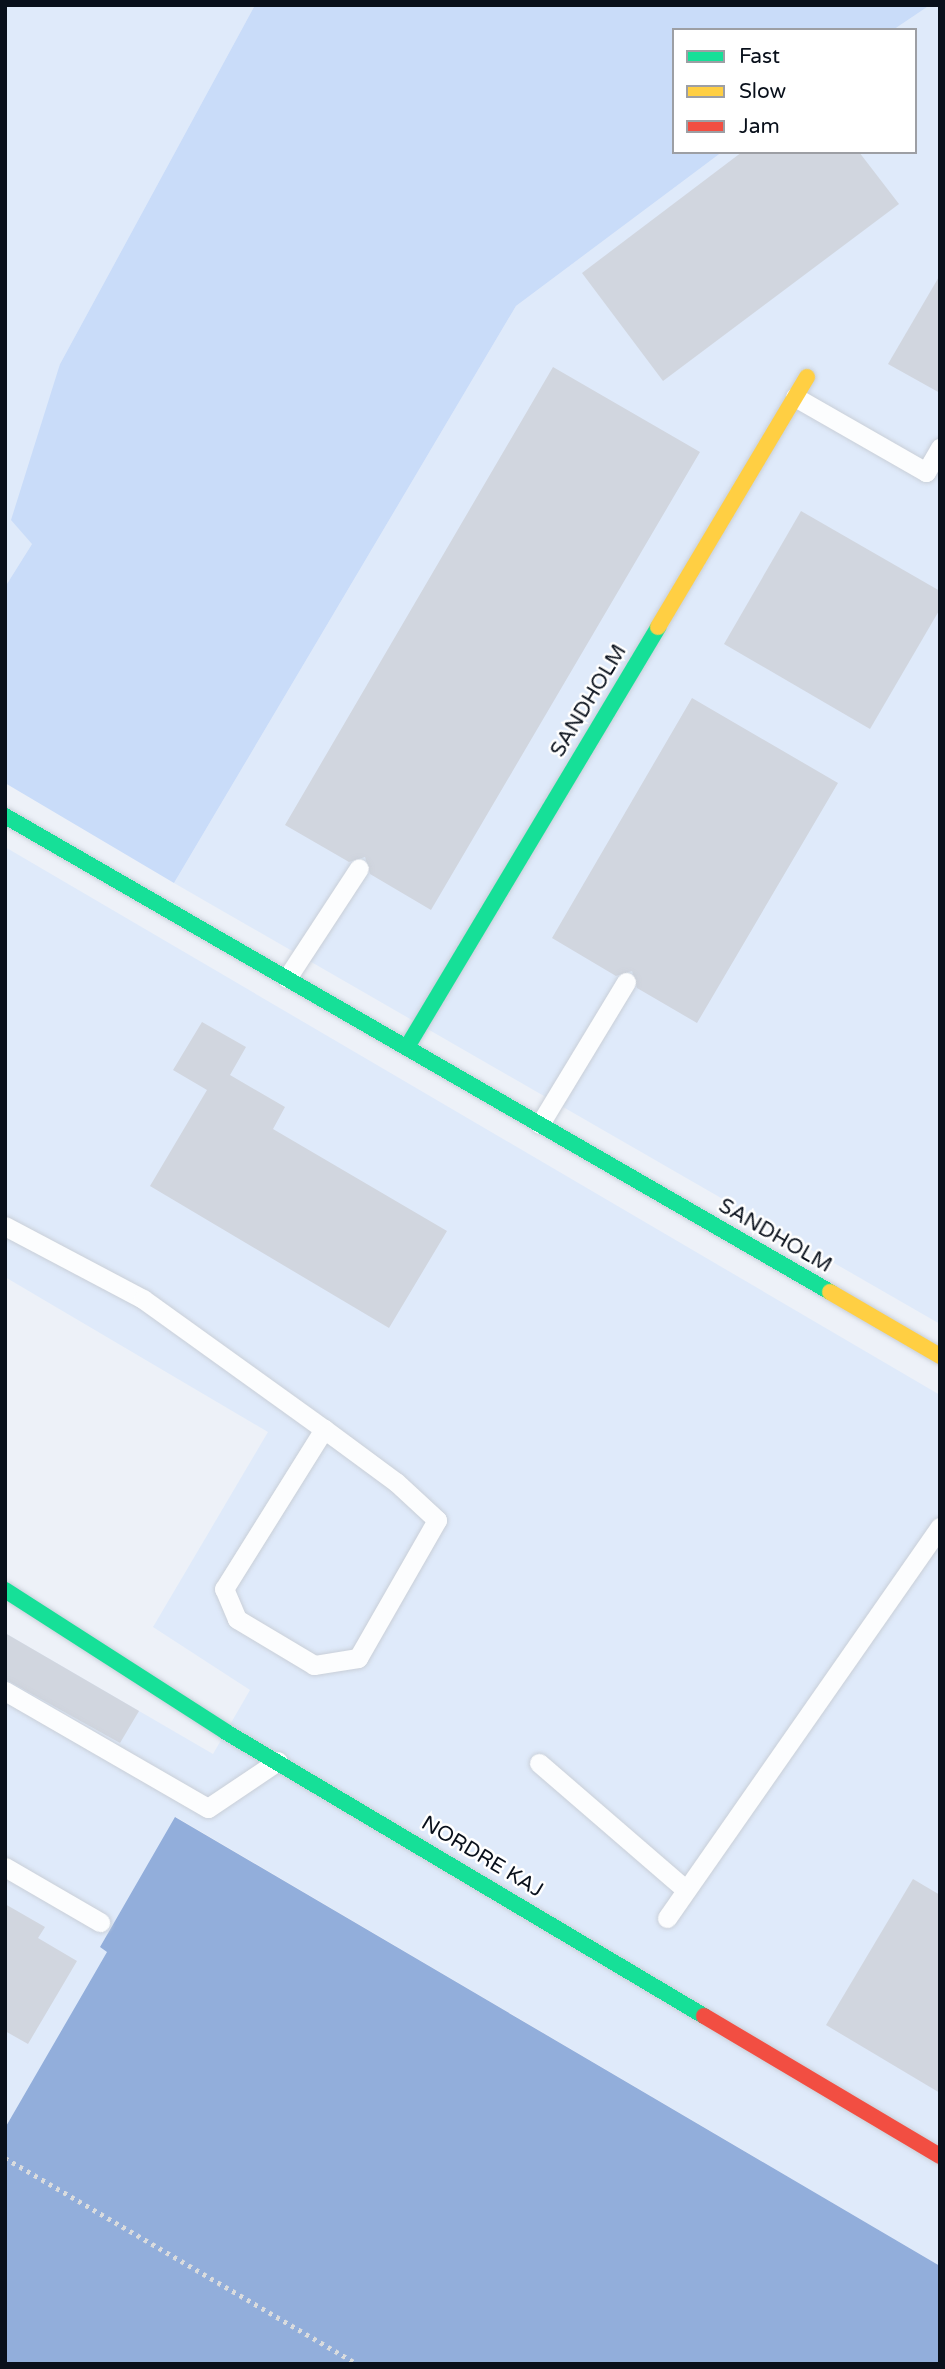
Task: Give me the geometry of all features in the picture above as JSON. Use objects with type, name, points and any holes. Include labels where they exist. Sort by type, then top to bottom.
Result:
[{"type":"street","name":"SANDHOLM","points":[[407,1048],[807,377]]},
{"type":"street","name":"SANDHOLM","points":[[5,816],[940,1356]]},
{"type":"street","name":"NORDRE KAJ","points":[[5,1590],[278,1761],[940,2156]]},
{"type":"lane","points":[[795,397],[926,472],[940,448]]},
{"type":"lane","points":[[286,978],[359,868]]},
{"type":"lane","points":[[540,1124],[626,982]]},
{"type":"lane","points":[[5,1226],[143,1299],[324,1429],[396,1482],[437,1520],[358,1658],[314,1665],[237,1619],[224,1589],[324,1429]]},
{"type":"lane","points":[[667,1918],[940,1527]]},
{"type":"lane","points":[[5,1691],[208,1808],[278,1761]]},
{"type":"lane","points":[[539,1763],[686,1890]]},
{"type":"lane","points":[[5,1867],[100,1923]]},
{"type":"path","points":[[5,2158],[357,2364]]},
{"type":"shaded area","points":[[5,5],[255,5],[60,364],[32,544],[5,587]]},
{"type":"shaded area","points":[[255,5],[930,5],[896,28],[672,28],[672,154],[719,154],[516,306],[174,883],[5,783],[5,587],[32,544],[11,520],[60,364]]},
{"type":"shaded area","points":[[930,5],[940,5],[940,1324],[174,883],[516,306],[719,154],[917,154],[917,28],[896,28]]},
{"type":"shaded area","points":[[5,847],[940,1395],[940,2266],[176,1817],[100,1947],[108,1952],[5,2128],[5,1633],[213,1754],[250,1690],[153,1627],[268,1432],[5,1277]]},
{"type":"shaded area","points":[[175,1817],[940,2266],[940,2364],[5,2364],[5,2128],[107,1952],[100,1947]]},
{"type":"building","points":[[739,154],[861,154],[899,204],[663,381],[582,273]]},
{"type":"building","points":[[940,275],[940,393],[888,364]]},
{"type":"building","points":[[553,367],[700,452],[431,910],[370,874],[365,857],[349,862],[285,825]]},
{"type":"building","points":[[801,511],[940,591],[940,609],[870,729],[724,644]]},
{"type":"building","points":[[692,698],[838,783],[697,1023],[637,988],[632,971],[616,976],[552,938]]},
{"type":"building","points":[[202,1022],[246,1047],[230,1075],[285,1107],[273,1129],[447,1231],[389,1328],[150,1186],[207,1090],[173,1070]]},
{"type":"building","points":[[5,1633],[139,1711],[120,1743],[5,1679]]},
{"type":"building","points":[[913,1879],[940,1895],[940,2093],[826,2025]]},
{"type":"building","points":[[5,1904],[45,1927],[38,1938],[77,1961],[28,2044],[5,2031]]},
{"type":"traffic: fast","points":[[407,1047],[658,627]]},
{"type":"traffic: fast","points":[[5,816],[830,1292]]},
{"type":"traffic: fast","points":[[5,1590],[226,1732],[704,2016]]},
{"type":"traffic: slow","points":[[658,627],[807,377]]},
{"type":"traffic: slow","points":[[830,1292],[940,1356]]},
{"type":"traffic: jam","points":[[704,2016],[940,2156]]}]
